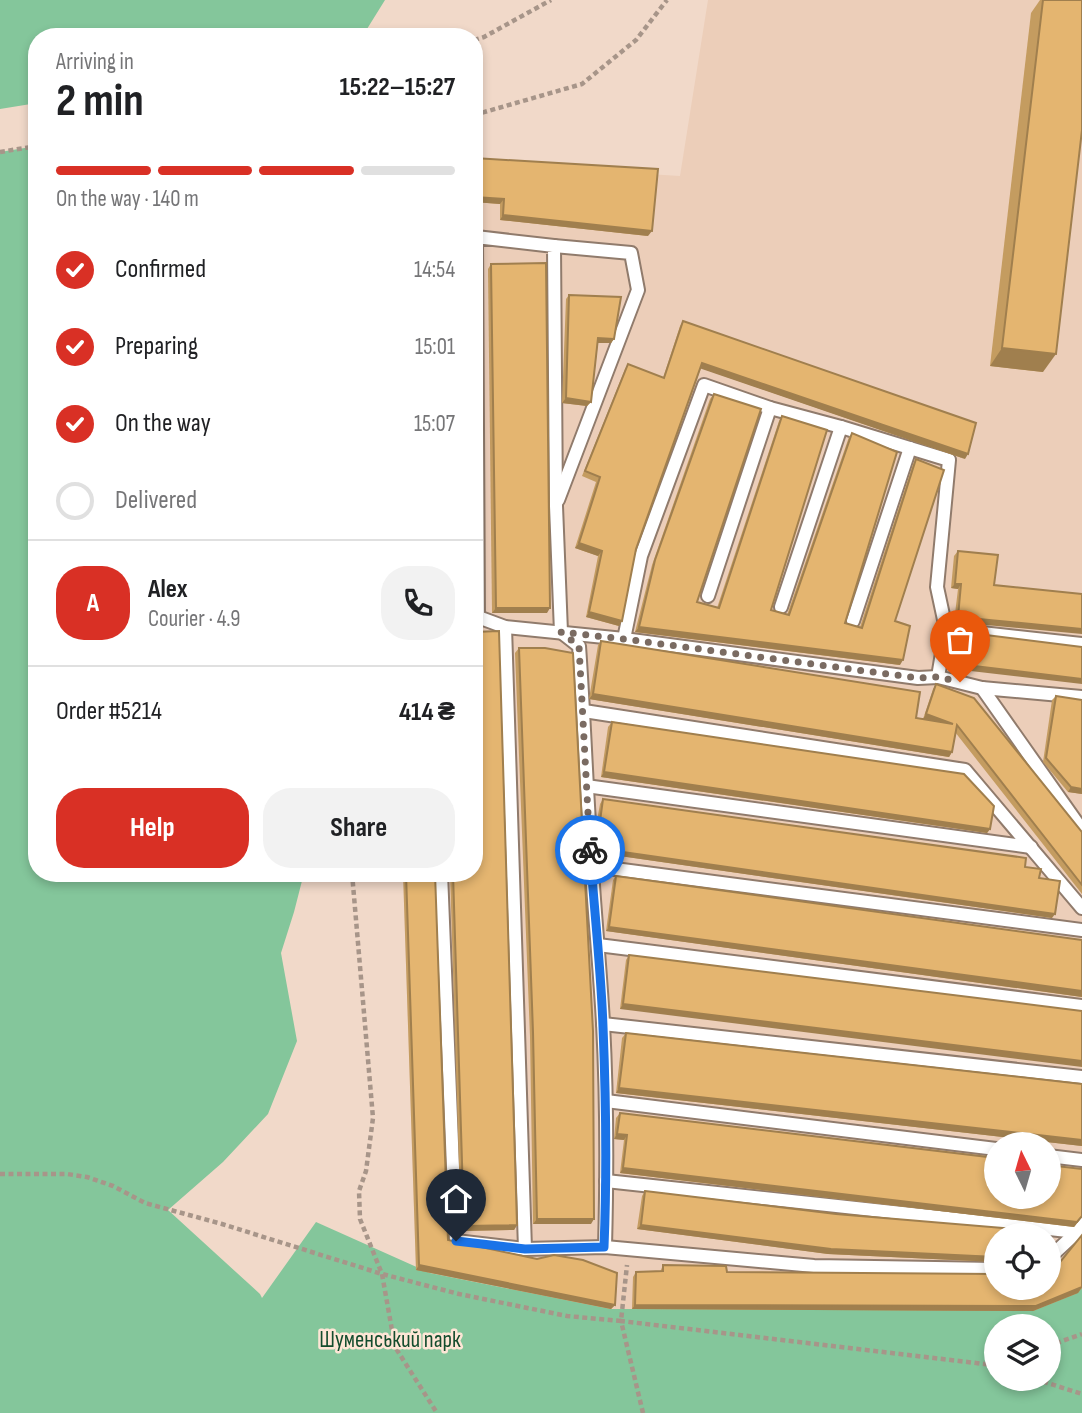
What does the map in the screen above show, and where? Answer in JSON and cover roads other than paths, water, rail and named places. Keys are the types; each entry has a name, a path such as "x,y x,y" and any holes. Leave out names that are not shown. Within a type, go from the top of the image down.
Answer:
{"lane":[{"path":"483,237 631,253 638,290 556,506"},
{"path":"554,246 556,506 561,632 579,646 603,1024 606,1101 604,1247"},
{"path":"624,639 641,556 704,385 770,408 949,460 937,587 946,629 938,677"},
{"path":"708,596 770,408"},
{"path":"781,607 841,427"},
{"path":"853,621 909,448"},
{"path":"483,619 505,627 624,639 918,678 938,677 982,688 1082,697"},
{"path":"505,627 525,1249"},
{"path":"946,629 1082,644"},
{"path":"982,688 1082,830"},
{"path":"583,711 965,771 1082,908"},
{"path":"586,786 1031,847"},
{"path":"592,866 1082,930"},
{"path":"441,882 456,1241 525,1249 604,1247 814,1266 984,1269"},
{"path":"598,945 1082,1006"},
{"path":"603,1024 1082,1077"},
{"path":"606,1101 984,1148"},
{"path":"1061,1158 1082,1160"},
{"path":"606,1181 1079,1228"},
{"path":"1061,1246 1079,1228"}],"park label":[{"name":"Шуменський парк","path":"390,1340"}]}
